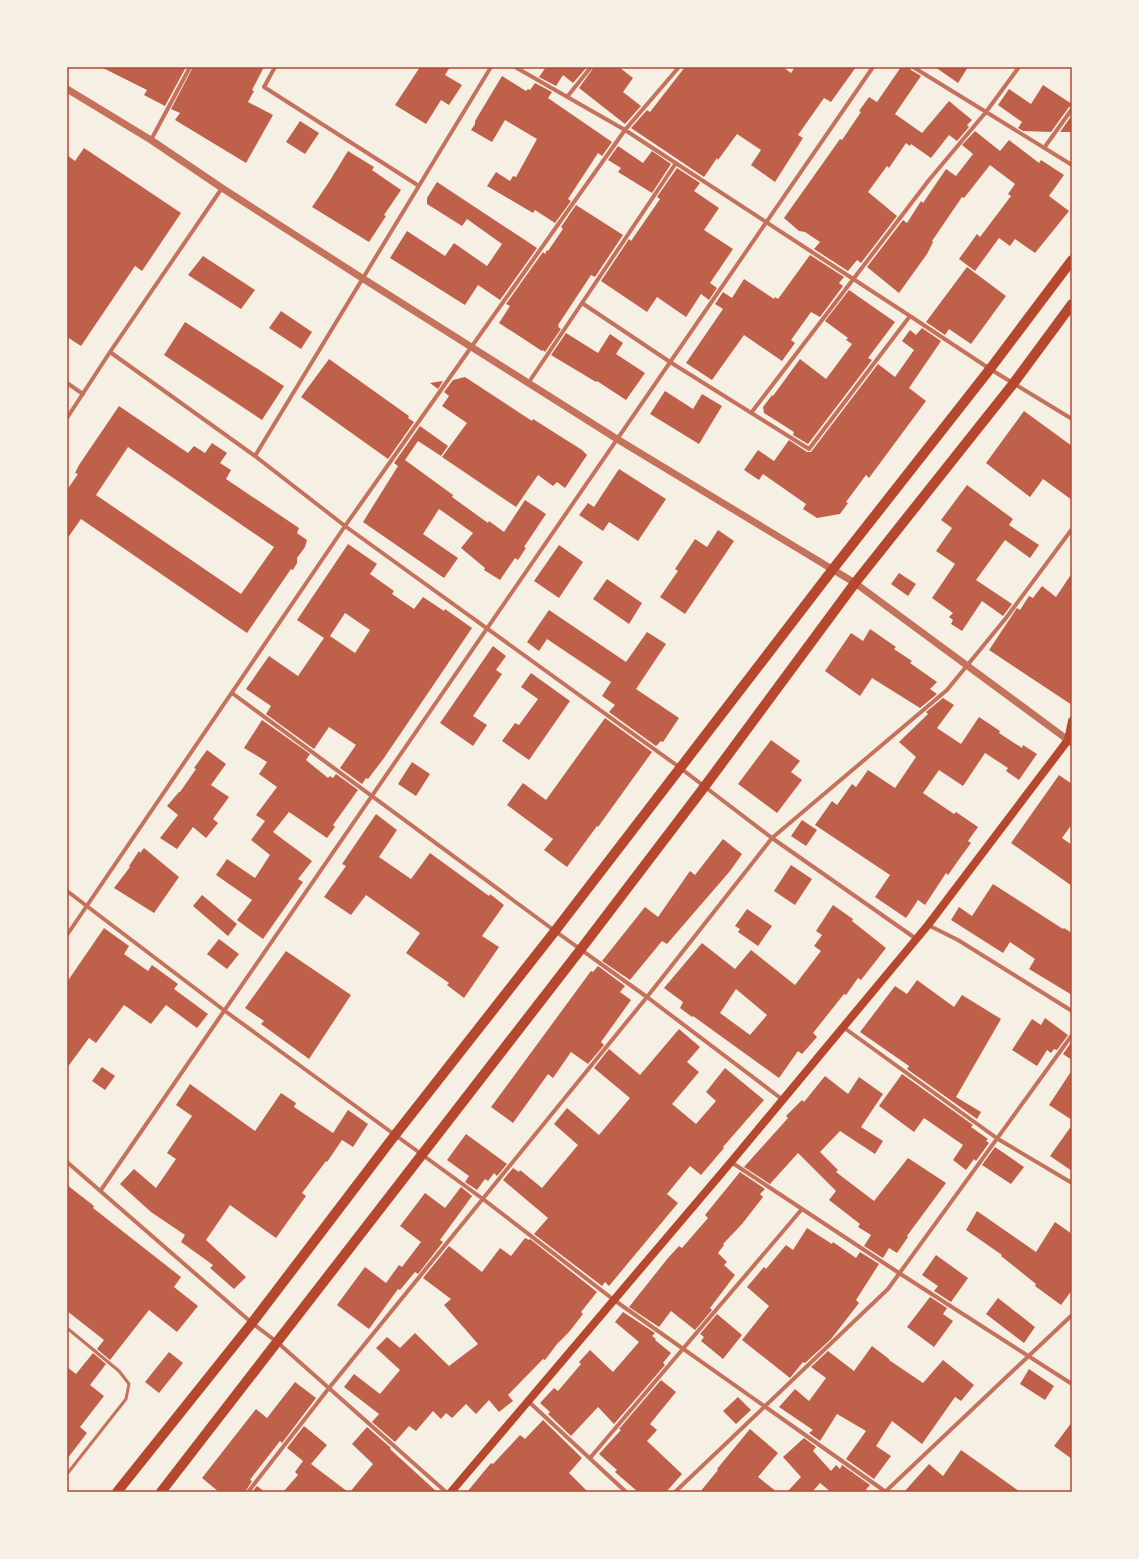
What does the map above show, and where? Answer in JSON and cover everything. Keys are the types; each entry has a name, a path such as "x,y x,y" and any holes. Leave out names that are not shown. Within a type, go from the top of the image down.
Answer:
{"main road":[{"path":"117,1492 252,1323 395,1135 555,931 679,767 990,369 1072,260"},
{"path":"161,1492 582,949 705,786 854,583 1013,384 1072,304"},
{"path":"451,1492 731,1162 915,938 928,925 1070,741 1072,721"}],"street":[{"path":"151,140 190,67"},
{"path":"275,67 264,87 419,186"},
{"path":"255,456 491,67"},
{"path":"515,67 625,130 1013,384 1072,420"},
{"path":"567,97 591,67"},
{"path":"67,935 345,526 625,130 679,67"},
{"path":"101,1190 873,67"},
{"path":"913,67 1072,166"},
{"path":"751,413 929,180 986,112 1019,67"},
{"path":"67,88 151,140 222,188 362,278 617,438 833,569 1070,741"},
{"path":"1044,148 1072,109"},
{"path":"529,382 676,163"},
{"path":"67,418 110,352 222,188"},
{"path":"582,303 670,362 809,449 910,316"},
{"path":"110,352 255,456 345,526 705,786 772,838 915,938"},
{"path":"67,383 83,394"},
{"path":"248,1492 329,1388 647,997 772,838 947,690 1006,618 1072,529"},
{"path":"232,693 647,997 783,1100"},
{"path":"67,890 225,1011 483,1199 614,1300 885,1492 1072,1315"},
{"path":"928,925 958,940 1072,1011"},
{"path":"843,1027 998,1139 1072,1183"},
{"path":"675,1492 888,1288 998,1139 1072,1035"},
{"path":"67,1162 252,1323 277,1342 446,1492"},
{"path":"731,1162 899,1273 1072,1384"},
{"path":"590,1458 802,1209"},
{"path":"528,1401 626,1492"}],"lane":[{"path":"67,1328 119,1371 129,1384 126,1399 67,1474"}],"building":[{"path":"101,67 186,67 165,106 144,95 147,90"},
{"path":"193,67 264,67 252,90 254,91 248,102 273,115 246,163 175,120 180,113 171,109"},
{"path":"420,67 450,67 445,75 462,85 449,105 441,100 426,124 395,105"},
{"path":"546,67 587,67 573,83 563,75 556,86 539,77"},
{"path":"594,67 619,67 633,78 623,92 641,106 625,124 579,88"},
{"path":"685,67 783,67 791,73 795,67 856,67 831,102 824,98 798,135 803,138 775,182 751,165 761,150 737,134 718,160 717,158 704,177 631,128 647,110 650,112"},
{"path":"901,67 910,67 911,70 921,76 895,114 922,133 949,101 972,120 967,125 969,127 957,141 949,135 931,158 911,144 910,146 906,143 889,168 887,166 868,192 897,216 861,263 857,260 848,271 814,249 820,242 805,232 799,231 784,218 840,139 842,140 861,112 859,111 869,97 877,102"},
{"path":"935,67 968,67 958,83"},
{"path":"502,76 526,91 528,89 530,90 535,83 552,92 548,98 612,142 602,156 598,153 568,199 571,201 555,223 535,210 533,213 487,186 496,172 510,181 513,176 516,177 537,139 505,120 492,142 471,130"},
{"path":"1043,85 1072,104 1072,106 1069,107 1051,132 1023,131 1018,128 1022,122 998,105 1009,89 1031,104"},
{"path":"1072,115 1072,132 1060,132"},
{"path":"300,121 319,133 305,154 286,142"},
{"path":"975,131 1000,151 1009,140 1039,163 1041,160 1064,175 1049,196 1069,211 1035,253 1015,239 1010,246 999,238 975,271 959,259 977,234 980,237 1011,196 1008,194 1015,184 990,165 964,198 962,197 932,241 933,242 927,254 899,293 867,267 903,220 907,223 921,201 923,203 946,169 956,176 973,154 962,145"},
{"path":"618,146 643,163 652,151 671,164 652,193 618,172 621,168 608,160"},
{"path":"84,148 181,213 142,271 135,266 81,346 67,337 67,155 75,161"},
{"path":"348,151 374,167 372,170 401,190 384,215 386,216 369,242 312,207"},
{"path":"677,168 700,183 694,191 719,208 704,230 733,249 710,283 717,288 709,300 701,294 686,317 657,297 647,312 601,281 629,239 631,241 660,199 657,197"},
{"path":"437,182 537,248 500,300 478,285 465,305 390,258 407,231 445,256 454,243 487,266 502,244 467,219 462,226 427,204 427,198"},
{"path":"576,205 623,235 595,277 591,275 558,325 561,329 545,352 499,323 510,306 506,304 543,252 545,254 547,250 548,251 563,229 561,227"},
{"path":"810,255 844,277 839,283 843,286 820,317 811,312 791,340 795,343 782,361 744,335 712,380 686,363 723,309 715,304 723,292 732,298 744,279 774,299 775,297 778,299"},
{"path":"203,256 255,290 241,309 188,275"},
{"path":"967,267 1006,296 971,344 949,329 945,335 926,322"},
{"path":"849,290 895,322 868,358 872,360 808,444 793,435 794,432 764,413 763,407 772,395 773,396 800,359 826,379 852,344 846,340 848,338 825,321"},
{"path":"281,311 312,332 301,349 269,328"},
{"path":"185,322 284,386 262,420 164,355"},
{"path":"922,328 941,341 909,388 926,401 869,478 866,475 846,502 848,503 840,514 817,518 803,509 806,504 763,474 759,480 744,470 758,450 774,461 789,440 807,452 811,452 878,364 895,377 914,350 902,341 910,330 916,335"},
{"path":"566,333 598,353 610,334 623,343 616,354 645,373 626,400 597,381 596,382 551,355"},
{"path":"329,359 409,416 408,418 414,422 388,459 301,397"},
{"path":"465,377 532,421 533,419 582,450 587,455 565,488 557,482 553,486 538,475 516,507 442,457 467,423 442,406 449,396 444,392 453,380"},
{"path":"443,381 438,389 430,383"},
{"path":"665,391 693,409 702,394 722,406 699,444 650,414"},
{"path":"119,406 188,453 194,446 205,453 212,443 227,453 220,463 231,470 226,479 299,528 297,533 307,540 305,547 297,558 297,563 293,570 291,569 247,633 81,519 67,539 67,490 78,474 75,473","holes":["128,447 274,547 241,594 96,495"]},
{"path":"1024,411 1072,446 1072,500 1043,479 1030,497 986,463"},
{"path":"420,426 448,446 441,456 418,441 405,460 488,523 489,521 504,532 525,500 546,514 524,547 526,548 518,560 515,558 500,580 484,570 485,568 461,548 473,533 439,509 423,534 458,558 444,578 363,522 398,466 394,463"},
{"path":"619,469 666,499 638,541 609,522 603,531 579,515 588,503 594,507"},
{"path":"967,485 1013,519 1009,525 1039,545 1030,558 1005,540 976,580 1012,604 1003,616 982,601 962,631 951,624 953,620 949,617 953,613 932,598 955,564 936,551 952,528 941,520"},
{"path":"718,530 734,541 685,614 660,597 678,571 675,569 695,539 707,547"},
{"path":"348,544 377,564 370,574 394,591 392,594 414,609 423,597 444,611 445,609 472,628 384,758 368,779 366,778 362,784 340,768 356,745 329,727 314,749 266,714 271,706 246,689 269,656 298,676 324,638 297,620","holes":["345,613 370,630 355,653 330,636"]},
{"path":"559,545 583,562 559,598 534,581"},
{"path":"899,573 916,584 908,596 891,584"},
{"path":"1072,573 1072,705 989,650 1017,608 1020,610 1029,596 1033,598 1042,586 1056,597"},
{"path":"607,579 642,603 629,624 593,599"},
{"path":"549,610 626,662 647,632 666,644 636,689 679,718 663,742 661,741 656,746 609,712 615,705 602,696 611,682 547,639 539,651 527,642"},
{"path":"870,629 896,647 894,649 912,661 910,663 937,682 930,689 937,694 920,708 872,678 860,696 825,671 851,633 863,641"},
{"path":"493,646 506,656 496,670 502,674 473,716 487,725 473,746 440,723"},
{"path":"531,673 570,701 529,760 502,741 515,723 519,725 538,699 521,687"},
{"path":"943,698 954,705 937,728 961,744 979,717 1000,731 999,733 1022,748 1023,745 1037,754 1019,780 1006,771 1008,768 985,753 963,786 939,770 923,793 954,814 956,812 978,827 968,841 971,843 948,875 946,873 925,905 918,900 906,918 875,897 890,875 815,825 832,801 837,805 852,784 856,787 868,770 895,788 916,757 899,742 928,714 926,712"},
{"path":"605,718 652,752 567,867 544,850 553,839 507,805 523,783 546,800"},
{"path":"262,720 310,754 306,760 328,778 330,776 333,778 336,774 358,790 333,825 335,827 327,838 289,812 273,832 312,861 298,879 303,882 263,939 237,920 252,900 216,875 227,859 255,878 270,855 251,840 265,821 256,815 277,787 259,774 267,762 244,748"},
{"path":"771,740 800,761 791,772 802,780 777,813 738,784"},
{"path":"207,750 226,764 211,785 229,797 213,819 218,823 206,838 193,827 177,849 160,838 178,815 167,806 180,792 196,769 194,768"},
{"path":"412,762 430,774 416,796 398,784"},
{"path":"1059,775 1072,784 1072,824 1062,838 1072,845 1072,886 1011,843"},
{"path":"376,814 397,830 379,857 411,879 430,853 489,896 490,894 504,905 482,936 499,947 464,998 447,985 449,983 406,953 420,933 366,895 351,915 324,897 346,866 342,864"},
{"path":"802,820 817,830 806,846 791,836"},
{"path":"723,839 742,854 730,871 667,944 662,941 630,980 602,961 645,907 658,917 690,871 695,875"},
{"path":"144,848 179,877 154,913 114,888 130,867 129,866 139,851 140,853"},
{"path":"791,865 812,879 795,905 774,891"},
{"path":"993,884 1063,929 1064,928 1072,933 1072,995 1029,969 1035,959 1010,942 1003,953 951,920 959,907 972,916"},
{"path":"202,895 237,924 228,936 193,906"},
{"path":"833,905 853,919 852,921 886,948 861,980 858,978 846,995 844,994 813,1033 817,1037 802,1054 798,1051 779,1078 680,1008 683,1002 664,988 702,943 735,969 751,950 795,985 821,951 814,946 822,935 816,931","holes":["736,989 767,1015 750,1035 720,1013"]},
{"path":"747,909 772,926 758,946 738,932 740,929 735,926"},
{"path":"104,928 129,946 124,954 148,971 152,965 178,984 174,989 208,1014 197,1028 166,1005 151,1024 124,1005 96,1043 89,1038 67,1068 67,982"},
{"path":"219,939 239,954 227,969 207,954"},
{"path":"286,951 351,995 309,1059 261,1024 264,1021 245,1008"},
{"path":"598,966 625,986 620,992 631,1000 601,1042 604,1045 588,1064 571,1052 553,1078 548,1074 513,1123 491,1107 591,971 593,972"},
{"path":"917,980 954,1007 962,995 1001,1019 956,1097 981,1112 977,1119 907,1069 909,1066 860,1032 895,986 907,994"},
{"path":"1045,1018 1068,1035 1057,1050 1054,1049 1051,1053 1047,1050 1037,1066 1012,1050 1032,1019 1041,1025"},
{"path":"679,1029 700,1047 687,1062 699,1072 672,1104 696,1124 716,1101 706,1092 725,1068 764,1100 701,1175 690,1166 667,1194 678,1203 609,1286 605,1282 602,1286 534,1234 548,1218 503,1180 513,1168 519,1172 520,1170 542,1188 578,1145 554,1124 567,1108 599,1135 630,1098 594,1068 609,1049 640,1075"},
{"path":"1072,1041 1072,1060 1063,1054"},
{"path":"102,1067 115,1076 105,1090 92,1081"},
{"path":"1072,1070 1072,1120 1049,1105"},
{"path":"902,1074 973,1125 971,1127 988,1139 986,1141 989,1143 976,1161 974,1159 966,1170 953,1160 963,1145 924,1118 914,1132 879,1106"},
{"path":"825,1076 848,1094 859,1077 883,1094 861,1127 883,1141 875,1154 840,1131 820,1152 838,1170 836,1172 874,1201 908,1158 946,1183 907,1236 908,1237 897,1253 889,1248 883,1258 864,1246 871,1235 858,1227 860,1224 829,1200 836,1191 798,1153 770,1184 744,1167 788,1118 786,1116 802,1100 804,1102"},
{"path":"190,1084 255,1131 281,1093 296,1103 294,1107 333,1133 348,1110 368,1124 353,1147 342,1140 327,1162 326,1161 302,1193 306,1196 276,1238 230,1205 206,1240 246,1277 234,1289 210,1268 213,1265 181,1242 185,1235 151,1212 120,1184 134,1169 156,1188 176,1159 167,1153 192,1116 176,1105"},
{"path":"1072,1125 1072,1171 1050,1156"},
{"path":"466,1134 507,1164 497,1176 494,1173 488,1181 485,1179 477,1190 465,1182 469,1176 447,1160"},
{"path":"995,1147 1024,1167 1011,1184 982,1165"},
{"path":"740,1172 765,1189 760,1194 763,1197 742,1224 723,1244 724,1245 718,1253 727,1262 724,1265 735,1275 710,1308 712,1310 695,1330 671,1311 659,1327 629,1307 668,1258 679,1246 682,1248 708,1218 705,1215"},
{"path":"67,1185 94,1206 93,1208 181,1277 174,1287 198,1306 177,1332 149,1310 110,1360 97,1349 104,1340 67,1311"},
{"path":"461,1187 472,1196 440,1240 443,1242 418,1274 415,1272 400,1290 398,1289 369,1329 337,1305 365,1267 386,1283 399,1265 402,1267 421,1242 400,1226 425,1193 445,1208"},
{"path":"977,1211 1036,1252 1055,1222 1072,1234 1072,1290 1061,1305 1035,1286 1036,1284 1001,1256 1002,1255 966,1230"},
{"path":"807,1228 832,1244 833,1242 856,1258 860,1252 879,1264 856,1300 859,1303 831,1339 805,1363 803,1362 790,1378 742,1340 769,1306 747,1287 764,1267 766,1269 786,1245 793,1250"},
{"path":"525,1238 530,1239 597,1292 581,1312 583,1314 545,1360 543,1359 508,1395 513,1401 499,1412 489,1400 476,1414 466,1404 452,1418 446,1413 441,1419 433,1411 416,1431 409,1426 395,1442 372,1422 379,1414 344,1387 354,1374 380,1394 400,1370 376,1348 387,1337 400,1348 415,1333 449,1366 478,1344 444,1305 451,1299 423,1278 449,1246 482,1272 500,1248 511,1256"},
{"path":"936,1255 968,1278 951,1302 934,1291 938,1286 922,1275"},
{"path":"930,1297 947,1308 943,1314 953,1321 934,1347 907,1327"},
{"path":"998,1298 1035,1327 1024,1343 986,1314"},
{"path":"623,1312 655,1333 652,1336 656,1339 655,1340 671,1353 663,1363 665,1365 614,1424 598,1407 571,1436 548,1414 550,1412 540,1403 554,1388 558,1391 581,1364 579,1362 590,1350 613,1372 639,1342 615,1322"},
{"path":"717,1314 742,1335 723,1359 701,1341 704,1337 700,1334"},
{"path":"872,1346 889,1360 923,1383 943,1360 974,1385 961,1401 955,1397 922,1444 892,1421 876,1446 891,1456 874,1479 846,1459 866,1431 837,1414 820,1441 809,1433 813,1430 779,1407 795,1389 809,1401 826,1378 811,1367 828,1351 854,1371"},
{"path":"169,1352 183,1363 159,1393 145,1382"},
{"path":"93,1353 106,1364 90,1385 104,1396 80,1427 87,1433 67,1459 67,1367 76,1374"},
{"path":"1029,1369 1054,1386 1045,1400 1020,1384"},
{"path":"661,1380 676,1392 650,1424 657,1430 647,1441 682,1474 666,1492 638,1492 615,1472 617,1470 599,1454 621,1430 619,1429"},
{"path":"295,1382 316,1398 282,1443 280,1441 252,1477 250,1480 252,1481 245,1492 219,1492 202,1478 256,1409 267,1418"},
{"path":"738,1397 751,1410 736,1424 723,1411"},
{"path":"543,1420 582,1458 569,1473 588,1492 467,1492 491,1463 493,1464 520,1435 525,1439"},
{"path":"1072,1422 1072,1459 1054,1446"},
{"path":"304,1426 327,1445 311,1464 348,1492 283,1492 298,1475 295,1472 303,1461 287,1448"},
{"path":"367,1427 437,1492 350,1492 373,1464 352,1444"},
{"path":"750,1429 778,1453 758,1477 777,1492 700,1492 718,1470 717,1469"},
{"path":"804,1438 816,1447 813,1451 831,1471 836,1465 840,1469 842,1465 870,1485 864,1492 831,1492 820,1483 812,1492 787,1492 801,1477 783,1457"},
{"path":"961,1450 1020,1492 904,1492 929,1464 943,1476"},
{"path":"257,1486 265,1492 252,1492"}]}
